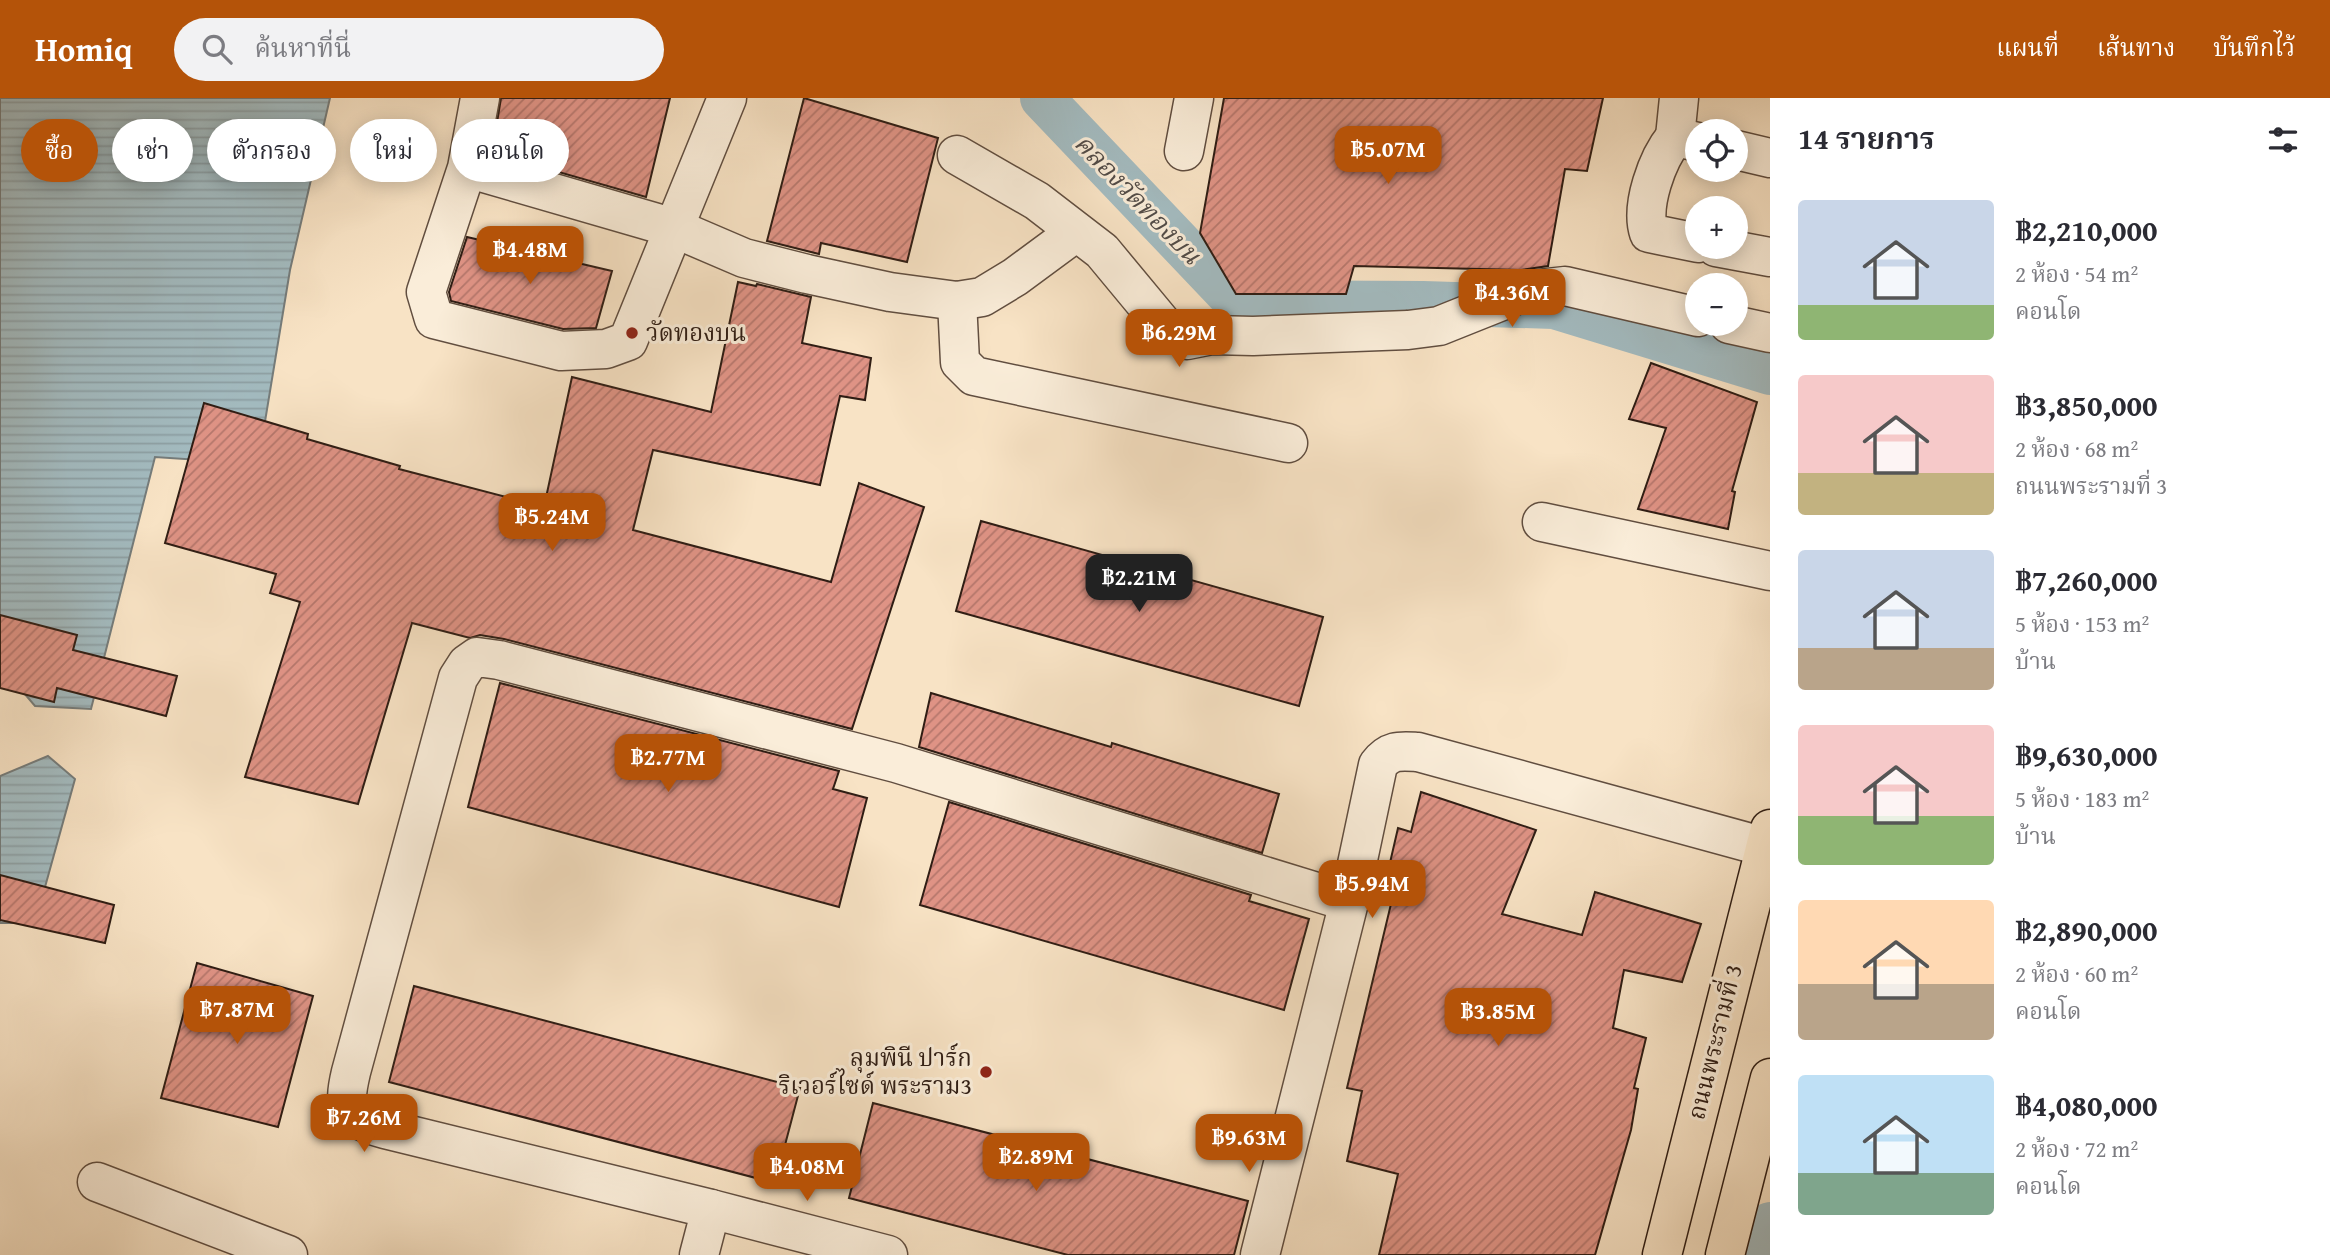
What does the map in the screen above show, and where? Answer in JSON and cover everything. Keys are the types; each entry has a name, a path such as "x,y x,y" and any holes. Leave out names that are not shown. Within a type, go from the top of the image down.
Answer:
{"main road":[{"name":"ถนนพระรามที่ 3","path":"1665,1239 1768,838"},
{"path":"1725,1255 1770,1078"},
{"path":"1665,1239 1689,1255"}],"street":[{"path":"476,119 480,98"},
{"path":"462,182 426,292 434,319 561,351 606,349 628,341 727,98"},
{"path":"1184,151 1194,98"},
{"path":"1679,98 1685,133"},
{"path":"1685,140 1662,153 1644,219 1649,233 1685,240"},
{"path":"1748,153 1770,158"},
{"path":"957,155 1037,201 1102,251 1165,327 1187,341 1212,335 1408,330 1439,326 1529,290 1565,286 1685,314"},
{"path":"515,182 674,229 744,258 890,292 957,301 982,297 1015,277 1076,232"},
{"path":"1748,253 1770,257"},
{"path":"957,301 960,362 974,376 1288,443"},
{"path":"1748,328 1770,333"},
{"path":"1542,522 1770,571"},
{"path":"888,1255 704,1235 365,1124 348,1110 346,1101 351,1072 458,678 467,664 477,657 512,663 896,763 1349,902"},
{"path":"1260,1255 1349,902 1378,765 1385,755 1397,751 1419,752 1768,838"},
{"path":"97,1182 288,1255"}],"water":[{"path":"0,98 330,98 325,119 207,119 207,182 310,182 290,270 258,464 155,457 91,709 35,706 0,665"},
{"path":"48,756 75,779 35,923 0,923 0,776"}],"building":[{"path":"501,98 670,98 646,197 569,175 569,119 498,119"},
{"path":"804,98 938,138 907,262 821,243 819,254 767,241"},
{"path":"1224,98 1603,98 1587,171 1565,169 1548,266 1521,270 1354,266 1346,294 1236,294 1200,233"},
{"path":"467,237 612,271 596,328 563,329 451,301 449,292"},
{"path":"738,282 811,297 802,343 871,358 865,400 840,396 820,485 653,450 633,530 831,582 859,483 924,507 852,729 504,639 480,635 470,638 412,623 358,804 245,777 300,602 270,593 276,574 165,543 204,403 308,434 307,439 400,466 399,469 544,507 572,377 711,412"},
{"path":"1651,363 1757,402 1732,491 1735,492 1728,529 1638,509 1666,428 1629,419"},
{"path":"981,521 1323,617 1299,706 956,611"},
{"path":"0,615 77,635 73,650 177,676 166,716 57,688 54,702 0,688"},
{"path":"500,683 839,771 833,789 867,798 839,907 468,807"},
{"path":"931,693 1111,747 1112,743 1279,794 1262,853 919,747"},
{"path":"1421,792 1536,830 1502,914 1582,935 1595,892 1701,924 1682,982 1624,970 1613,1028 1646,1038 1634,1088 1638,1089 1631,1130 1595,1255 1379,1255 1398,1174 1347,1161 1362,1091 1347,1088 1396,883 1386,880 1398,828 1411,832"},
{"path":"949,802 1251,895 1249,901 1309,919 1284,1010 920,905"},
{"path":"0,875 114,905 105,943 0,920"},
{"path":"197,963 313,996 278,1127 161,1098"},
{"path":"414,986 800,1088 775,1183 389,1082"},
{"path":"873,1103 1248,1201 1234,1255 1068,1255 849,1198"}],"waterway":[{"name":"คลองวัดทองบน","path":"1042,98 1236,302 1554,307 1770,373"},
{"path":"1762,1253 1770,1224"}],"place":[{"name":"วัดทองบน","path":"632,333"},
{"name":"ลุมพินี ปาร์ก ริเวอร์ไซด์ พระราม3","path":"986,1072"}]}
